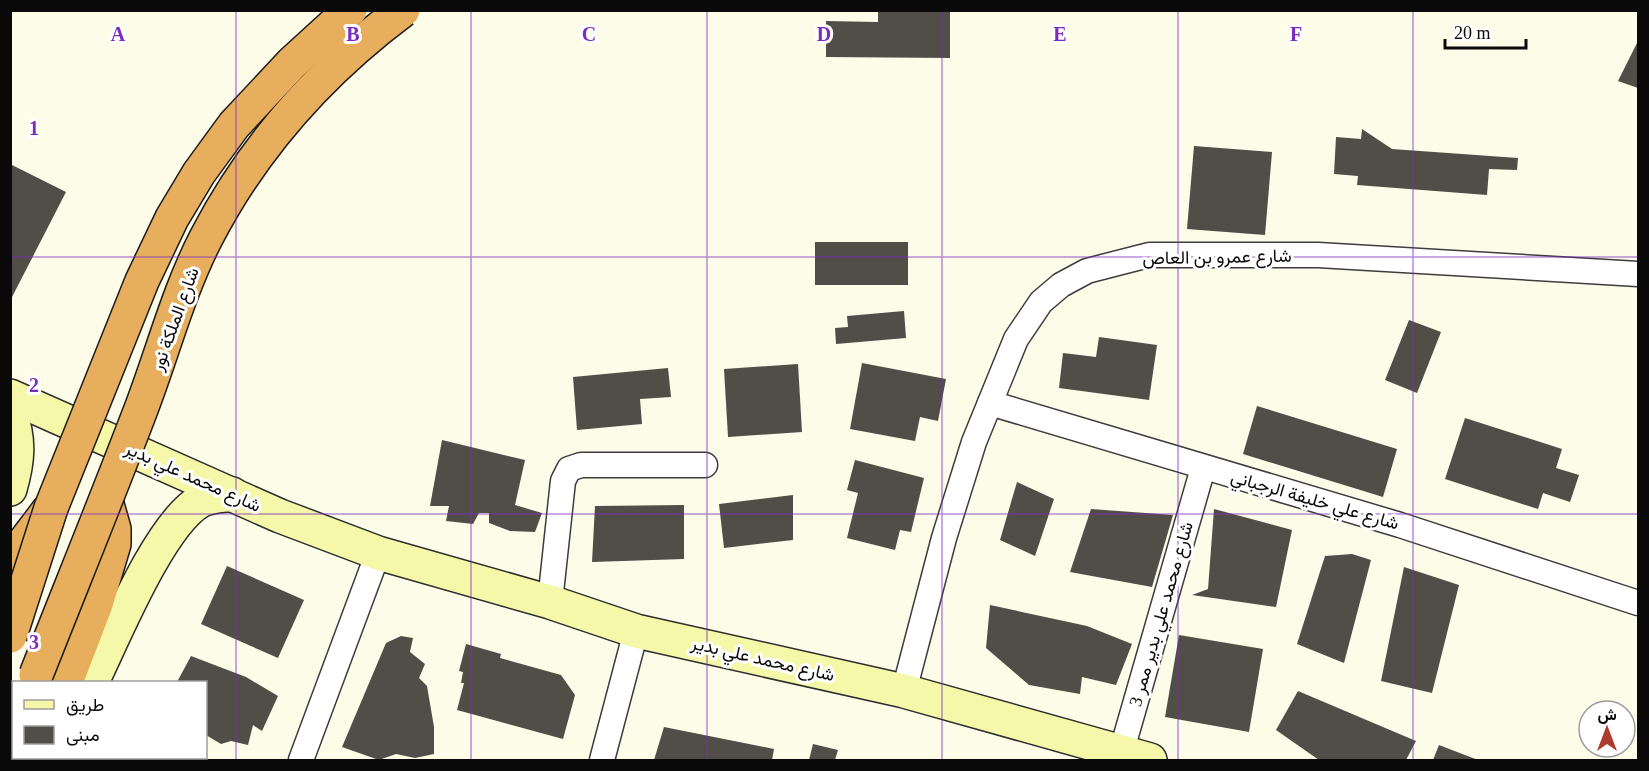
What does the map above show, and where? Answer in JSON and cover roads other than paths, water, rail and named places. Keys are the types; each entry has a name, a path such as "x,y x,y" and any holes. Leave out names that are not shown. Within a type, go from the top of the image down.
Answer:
{"highway":[{"path":"10,636 51,508 142,281 172,218 199,173 234,126 266,89 350,10"},
{"name":"شارع الملكة نور","path":"45,680 106,501 205,240 241,178 280,123 310,90 361,41 403,10"},
{"path":"10,568 26,540 51,508"}],"street":[{"name":"شارع عمرو بن العاص","path":"904,691 959,486 990,403 1016,339 1041,302 1061,285 1087,271 1118,261 1149,255 1318,255 1638,274"},
{"name":"شارع محمد علي بدير","path":"10,396 232,494 378,553 550,602 636,631 904,691 1130,758"},
{"name":"شارع علي خليفة الرجباني","path":"990,403 1400,525 1638,603"},
{"path":"10,412 18,434 17,464 10,489"},
{"path":"550,602 563,481 569,469 581,465 705,465"},
{"name":"شارع محمد علي بدير ممر 3","path":"1130,758 1203,468"},
{"path":"93,681 164,539 184,513 202,500 232,494"},
{"path":"301,760 378,553"},
{"path":"602,760 636,631"}]}
